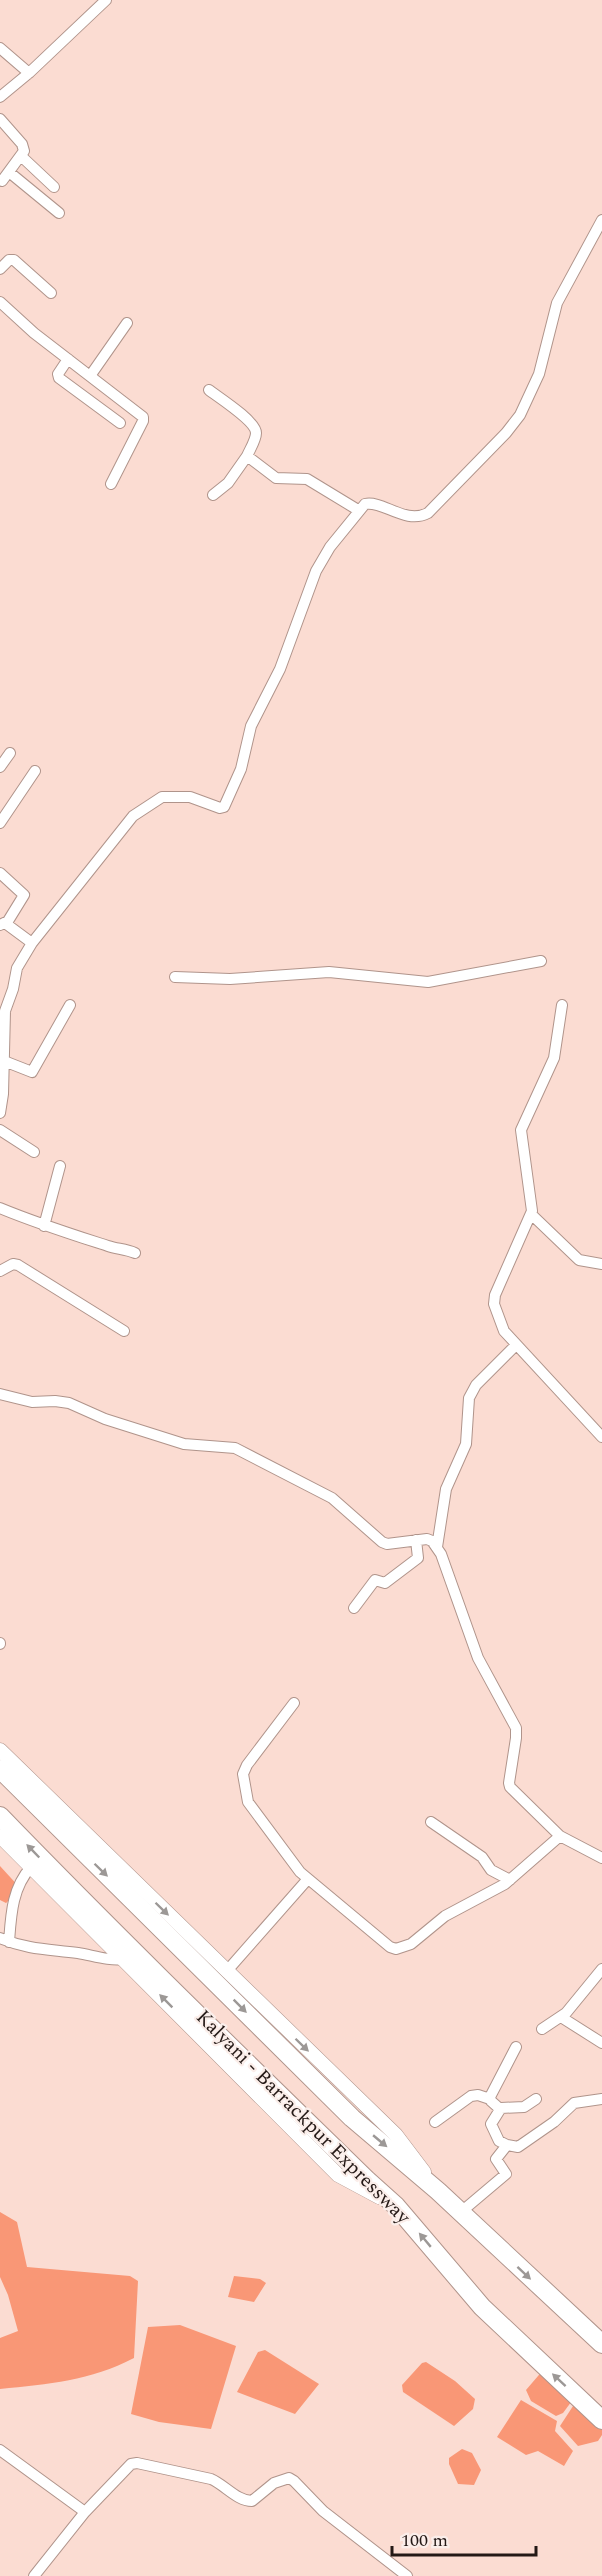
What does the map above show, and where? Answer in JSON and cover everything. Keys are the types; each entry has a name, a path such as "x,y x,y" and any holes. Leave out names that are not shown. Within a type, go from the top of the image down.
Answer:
{"highway":[{"name":"Kalyani - Barrackpur Expressway","path":"0,1769 352,2118 438,2191 602,2344"},
{"name":"Kalyani - Barrackpur Expressway","path":"0,1816 137,1957 177,1993 367,2181 396,2206 482,2307 602,2420"}],"street":[{"path":"0,97 29,73 106,0"},
{"path":"0,48 29,73"},
{"path":"0,119 22,144 24,151 5,177 59,213"},
{"path":"21,156 54,187"},
{"path":"0,1113 4,1061 2,1016 20,962 32,943 133,816 162,797 190,797 220,808 224,807 241,769 251,726 280,669 316,571 330,547 364,504 374,503 393,512 419,517 428,513 513,424 539,374 560,295 602,220"},
{"path":"0,269 9,260 14,260 51,293"},
{"path":"0,302 140,415 143,421 111,484"},
{"path":"90,376 127,323"},
{"path":"68,359 58,374 59,378 120,423"},
{"path":"209,390 239,412 256,433 247,456 228,483 213,495"},
{"path":"247,456 276,478 307,479 358,510"},
{"path":"0,767 10,753"},
{"path":"0,823 35,771"},
{"path":"0,873 24,895 2,924 32,943"},
{"path":"175,977 230,979 329,972 428,982 541,961"},
{"path":"4,1061 32,1072 70,1005"},
{"path":"562,1005 554,1058 521,1130 531,1195 531,1214 494,1300 500,1324 516,1345 602,1437"},
{"path":"0,1130 34,1152"},
{"path":"44,1226 60,1166"},
{"path":"0,1208 44,1226 135,1253"},
{"path":"531,1214 579,1260 602,1264"},
{"path":"0,1271 13,1264 18,1265 124,1331"},
{"path":"516,1345 476,1385 469,1398 466,1444 446,1489 437,1546 478,1658 516,1728 510,1787 560,1836 602,1858"},
{"path":"0,1394 32,1402 69,1403 115,1422 184,1444 235,1448 332,1498 382,1542 387,1544 427,1539 437,1546"},
{"path":"354,1608 375,1580 385,1583 418,1558 416,1540"},
{"path":"294,1703 251,1757 243,1774 245,1792 251,1809 307,1880 385,1944 396,1948 411,1944 446,1916 510,1880 560,1836"},
{"path":"0,1750 396,2135 438,2191"},
{"path":"431,1822 480,1856 491,1870 510,1880"},
{"path":"0,1836 338,2175 396,2206"},
{"path":"31,1867 21,1881 13,1900 5,1940 23,1947 79,1953 113,1961 125,1959"},
{"path":"226,1972 307,1880"},
{"path":"542,2029 561,2017 602,1969"},
{"path":"561,2017 602,2043"},
{"path":"490,2099 516,2047"},
{"path":"435,2122 471,2096 478,2095 490,2099 500,2109"},
{"path":"536,2099 524,2107 506,2106 500,2109 492,2120 491,2128 499,2140 507,2145 521,2145 554,2122 574,2103 602,2099"},
{"path":"461,2212 506,2174 496,2160 507,2145"},
{"path":"0,2450 85,2512"},
{"path":"34,2576 85,2512 131,2464 137,2463 211,2479 246,2501 252,2501 274,2483 289,2478 337,2523 407,2576"}],"shaded area":[{"path":"0,1866 21,1889 6,1903 0,1900"},
{"path":"0,2212 17,2222 27,2267 130,2276 138,2281 134,2358 85,2377 0,2389 0,2338 18,2331 8,2295 0,2277"},
{"path":"234,2276 260,2279 266,2283 254,2302 228,2297"},
{"path":"180,2325 236,2346 211,2429 159,2422 131,2414 148,2327"},
{"path":"265,2350 319,2384 295,2414 237,2392 258,2352"},
{"path":"426,2362 455,2381 475,2399 473,2409 454,2426 403,2392 402,2385 422,2363"},
{"path":"544,2369 580,2390 563,2413 556,2416 531,2401 526,2390"},
{"path":"521,2400 557,2421 555,2431 573,2451 564,2466 538,2451 526,2455 497,2437"},
{"path":"575,2403 602,2415 602,2435 598,2441 578,2446 560,2426"},
{"path":"462,2449 472,2453 481,2470 474,2485 458,2484 449,2464 449,2458"}]}
